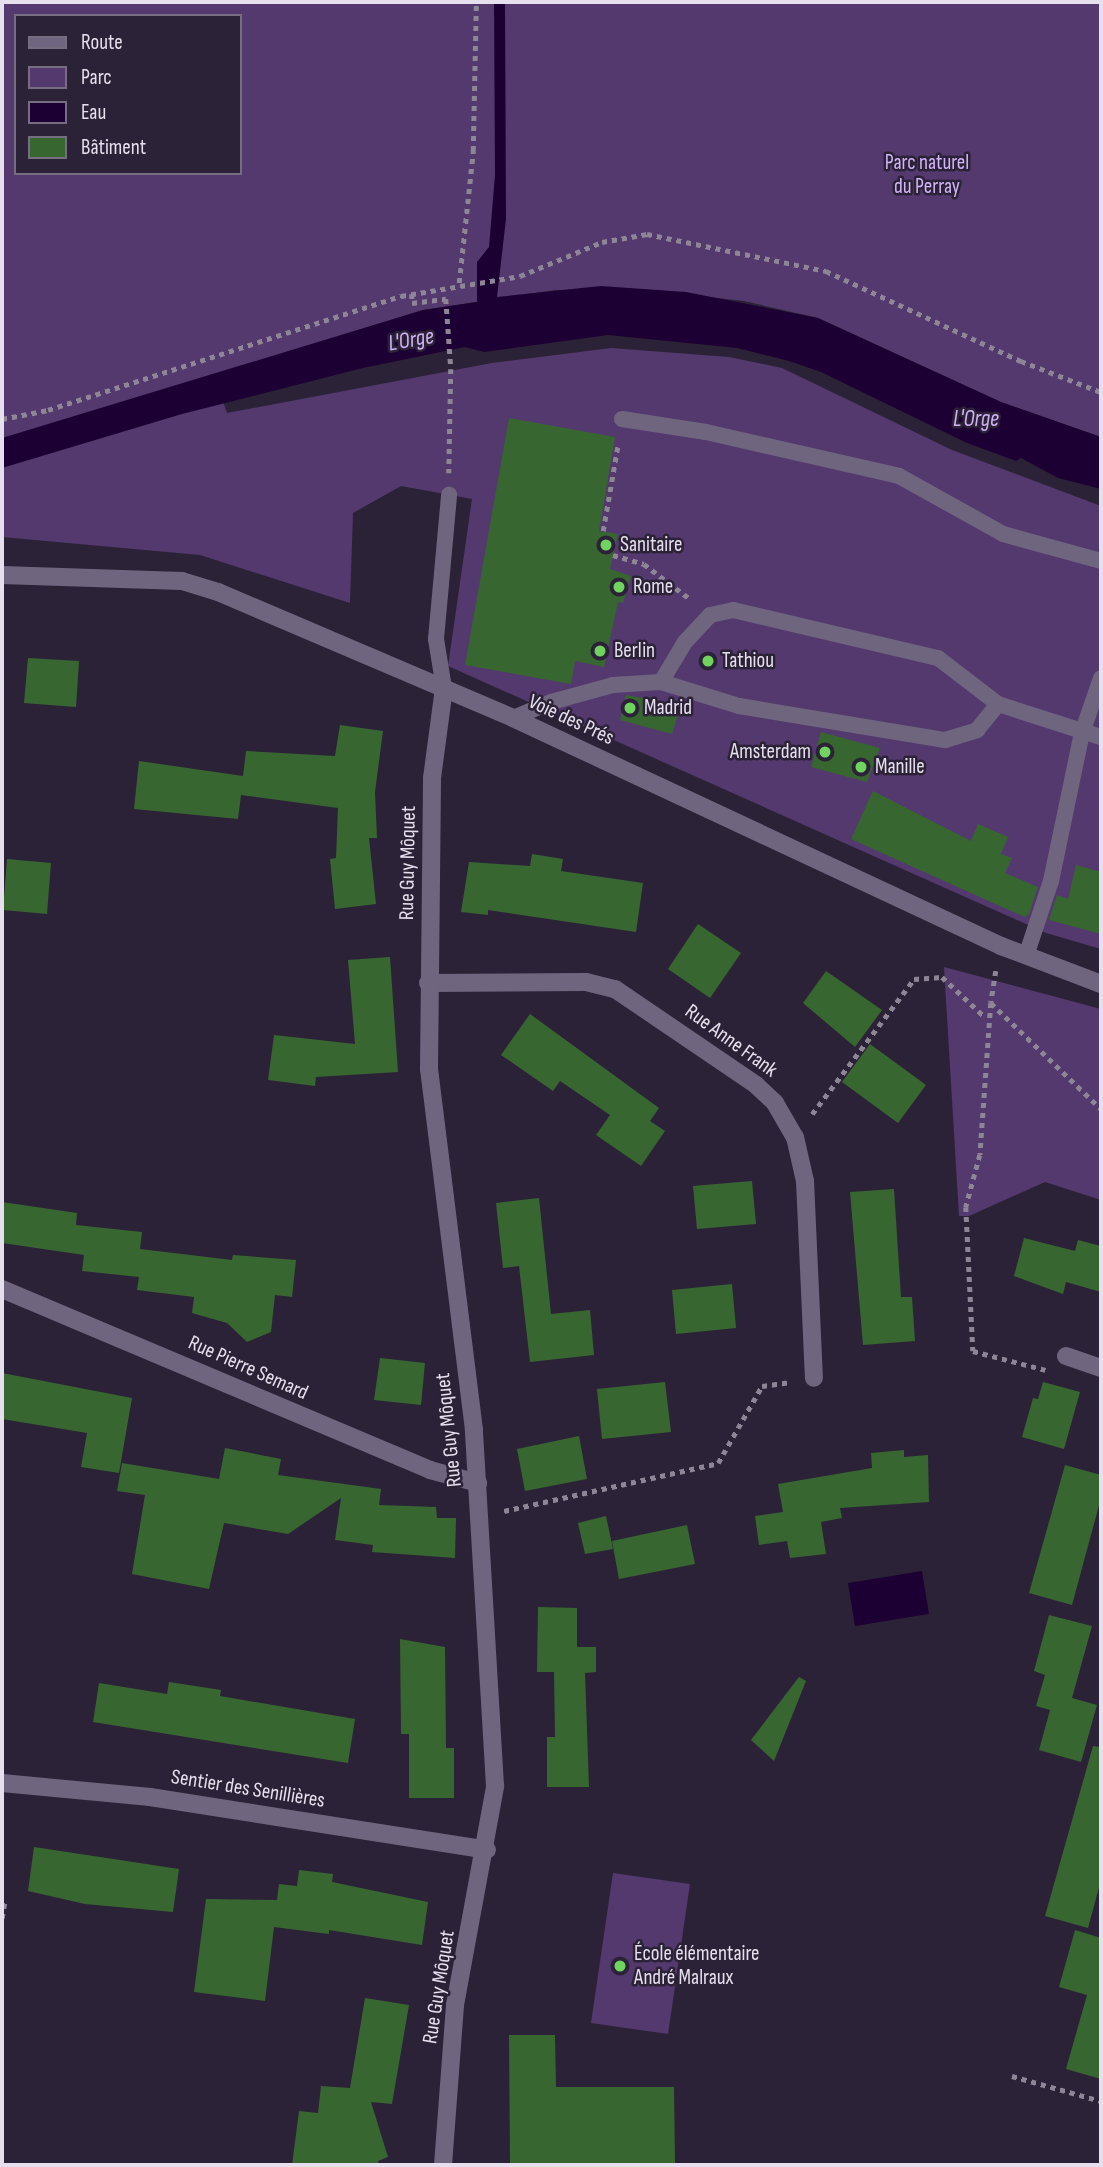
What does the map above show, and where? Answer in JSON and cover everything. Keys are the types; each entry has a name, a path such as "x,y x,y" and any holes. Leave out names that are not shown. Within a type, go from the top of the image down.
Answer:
{"street":[{"name":"Voie des Prés","path":"2,575 182,581 302,625 513,718 1026,956 1101,984"},
{"name":"Rue Guy Môquet","path":"443,2165 455,2005 487,1850 495,1786 478,1483 429,1069 432,778 444,688"},
{"name":"Rue Anne Frank","path":"428,983 586,982 615,989 756,1085 775,1103 795,1137 805,1181 814,1378"},
{"name":"Rue Pierre Semard","path":"2,1289 430,1471 478,1483"},
{"path":"1066,1356 1101,1368"},
{"name":"Sentier des Senillières","path":"2,1783 150,1797 487,1850"}],"lane":[{"path":"622,419 706,432 899,476 1003,534 1101,561"},
{"path":"444,688 436,639 449,495"},
{"path":"661,682 685,642 710,615 733,610 938,658 998,705 1101,737"},
{"path":"1026,956 1051,881 1082,733 1101,678"},
{"path":"513,718 551,702 613,685 661,682 739,706 945,740 977,730 998,705"}],"path":[{"path":"459,283 473,151 476,2"},
{"path":"2,419 48,410 412,294 459,283 520,275 621,236 647,234 724,247 826,271 1020,361 1101,392"},
{"path":"412,294 412,303 446,299 451,369 449,495"},
{"path":"603,531 622,419"},
{"path":"613,555 645,564 710,615"},
{"path":"996,969 987,1018 980,1155 966,1207 973,1351 1049,1371 1066,1356"},
{"path":"795,1137 914,979 942,977 987,1018"},
{"path":"991,1003 1101,1109"},
{"path":"480,1512 512,1510 718,1463 762,1386 814,1378"},
{"path":"2,1918 5,1899"},
{"path":"1012,2076 1101,2101"}],"green space":[{"name":"Parc naturel du Perray","path":"2,2 1101,2 1101,437 1001,402 818,318 744,301 639,289 555,290 423,310 214,375 227,413 492,363 611,348 729,357 782,368 952,450 1101,506 1101,949 1046,933 448,666 472,499 401,486 353,513 350,603 200,555 2,537"},
{"path":"944,967 1101,1009 1101,1200 1045,1182 969,1216 959,1216"},
{"path":"613,1873 690,1884 668,2034 591,2023"}],"water":[{"name":"L'Orge","path":"494,2 505,2 506,219 497,297 601,286 686,292 818,318 1001,402 1101,437 1101,489 1058,478 1021,458 1016,461 967,443 821,372 789,361 737,348 608,335 484,352 465,347 363,368 182,414 2,468 2,438 423,310 477,302 477,262 489,247 495,175"},
{"path":"922,1571 929,1614 855,1626 848,1583"}],"building":[{"path":"509,418 615,437 599,531 618,534 610,569 631,576 623,603 618,602 604,667 575,661 571,684 465,665"},
{"path":"28,658 79,661 76,707 24,703"},
{"path":"626,695 681,705 672,734 620,720"},
{"path":"340,725 383,731 375,792 377,838 369,838 376,904 335,909 330,859 336,858 338,808 241,795 238,819 134,809 139,761 243,776 246,751 335,756"},
{"path":"821,732 880,748 867,782 811,767"},
{"path":"873,791 971,841 978,824 1008,837 1001,854 1012,858 1005,873 1038,887 1029,914 1025,917 851,839"},
{"path":"532,854 563,859 561,871 643,883 636,932 488,910 488,915 461,912 469,862 530,866"},
{"path":"7,859 51,863 47,914 3,910"},
{"path":"1076,865 1101,872 1101,934 1049,920 1057,895 1068,899"},
{"path":"698,924 741,953 710,998 668,969"},
{"path":"390,957 398,1072 316,1077 315,1086 268,1080 274,1035 355,1044 348,960"},
{"path":"826,971 882,1010 855,1047 803,1003"},
{"path":"530,1014 659,1108 650,1121 665,1131 641,1166 596,1135 610,1115 560,1081 553,1091 501,1055"},
{"path":"870,1044 926,1085 898,1123 842,1082"},
{"path":"752,1181 756,1224 697,1229 693,1186"},
{"path":"894,1189 901,1297 912,1297 915,1341 863,1345 850,1192"},
{"path":"539,1198 551,1314 590,1310 594,1355 530,1362 519,1266 503,1268 496,1203"},
{"path":"2,1202 77,1213 76,1225 142,1232 140,1249 232,1260 233,1255 296,1260 292,1297 275,1295 271,1332 247,1342 227,1323 192,1313 194,1297 137,1290 139,1277 82,1271 84,1255 2,1243"},
{"path":"1024,1238 1075,1251 1078,1240 1101,1246 1101,1292 1066,1282 1063,1294 1014,1276"},
{"path":"732,1284 736,1328 676,1334 672,1290"},
{"path":"380,1358 425,1363 421,1405 374,1400"},
{"path":"2,1373 132,1398 119,1473 81,1467 87,1433 2,1419"},
{"path":"665,1382 671,1432 602,1439 597,1389"},
{"path":"1043,1382 1080,1392 1064,1449 1022,1437 1033,1398 1038,1399"},
{"path":"579,1436 587,1479 525,1491 517,1449"},
{"path":"225,1448 281,1459 278,1475 381,1489 379,1505 436,1507 437,1518 456,1518 455,1558 372,1552 373,1545 335,1540 341,1498 288,1534 224,1523 209,1589 132,1574 145,1495 117,1491 122,1463 219,1479"},
{"path":"904,1450 904,1457 928,1455 929,1502 840,1508 842,1518 821,1522 826,1554 790,1558 787,1541 759,1545 755,1516 783,1512 778,1484 872,1468 871,1453"},
{"path":"1065,1465 1101,1475 1101,1498 1072,1605 1029,1593"},
{"path":"606,1516 613,1549 585,1554 578,1523"},
{"path":"687,1525 695,1564 619,1579 612,1541"},
{"path":"538,1607 577,1608 577,1647 596,1647 596,1672 585,1673 589,1787 547,1787 547,1737 555,1737 554,1672 537,1672"},
{"path":"1049,1615 1092,1626 1072,1698 1097,1705 1081,1762 1039,1750 1050,1710 1036,1706 1045,1675 1034,1671"},
{"path":"400,1639 445,1647 446,1748 454,1748 454,1798 409,1798 409,1734 401,1734"},
{"path":"799,1677 806,1681 774,1761 751,1740"},
{"path":"169,1682 221,1690 220,1696 355,1719 348,1763 93,1722 99,1683 167,1694"},
{"path":"1093,1746 1101,1747 1101,1880 1088,1928 1045,1916"},
{"path":"34,1847 179,1869 173,1912 85,1904 28,1891"},
{"path":"299,1870 333,1874 332,1882 428,1902 422,1945 329,1930 329,1934 274,1927 265,2001 194,1992 206,1899 277,1900 279,1884 297,1886"},
{"path":"1075,1930 1101,1938 1101,2079 1066,2069 1087,1995 1059,1987"},
{"path":"365,1998 409,2005 392,2104 371,2102 388,2157 378,2161 379,2165 292,2165 299,2111 318,2113 321,2086 350,2088"},
{"path":"509,2035 555,2035 556,2087 674,2087 675,2163 510,2165"}],"place":[{"name":"Sanitaire","path":"606,545"},
{"name":"Rome","path":"619,587"},
{"name":"Berlin","path":"600,651"},
{"name":"Tathiou","path":"708,661"},
{"name":"Madrid","path":"630,708"},
{"name":"Amsterdam","path":"825,752"},
{"name":"Manille","path":"861,767"},
{"name":"École élémentaire André Malraux","path":"620,1966"}]}
